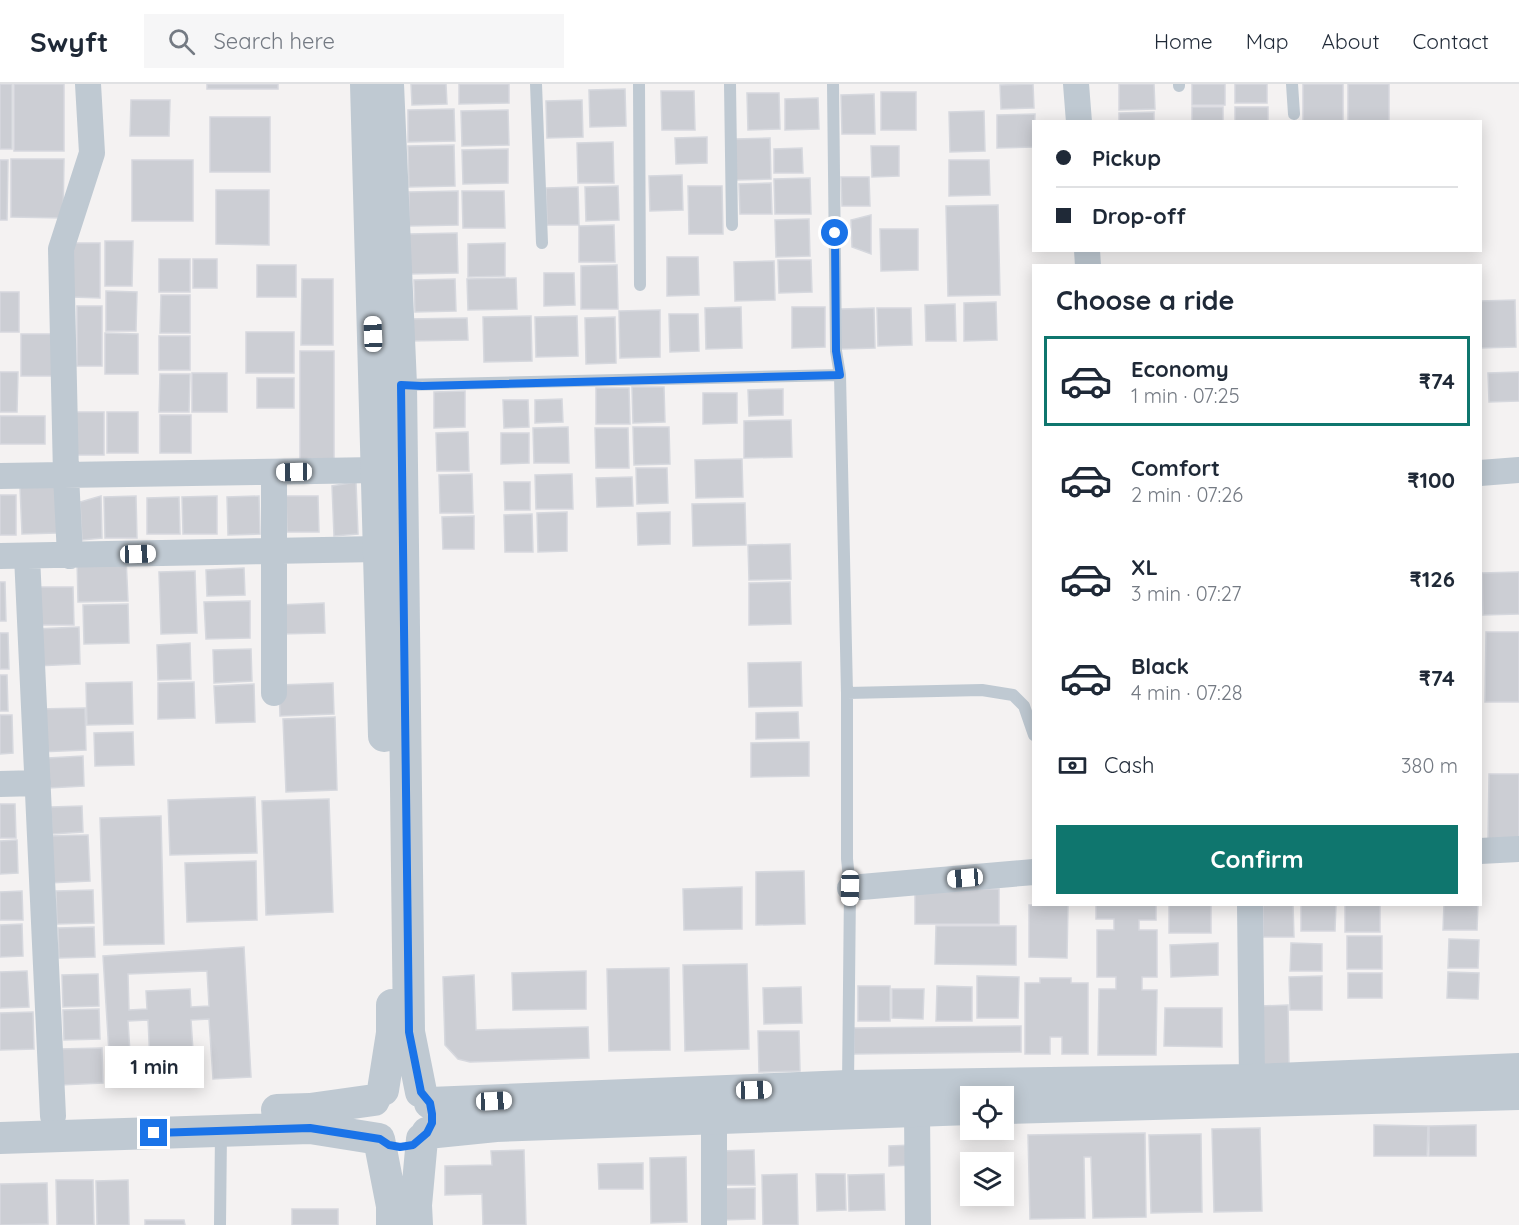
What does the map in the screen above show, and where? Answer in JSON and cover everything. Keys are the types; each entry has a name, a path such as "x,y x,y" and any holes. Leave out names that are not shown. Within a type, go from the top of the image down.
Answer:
{"street":[{"path":"70,556 61,249 92,153 88,84"},
{"path":"366,84 392,1033 378,1095 370,1111 369,1120 380,1139 389,1145 400,1147 413,1145 425,1117"},
{"path":"388,84 401,385 409,1032 425,1117 416,1205 417,1225"},
{"path":"1076,84 1079,120"},
{"path":"0,476 377,470"},
{"path":"1482,473 1519,470"},
{"path":"274,472 274,693"},
{"path":"0,556 379,549"},
{"path":"27,556 53,1116"},
{"path":"0,784 38,783"},
{"path":"1482,851 1519,849"},
{"path":"850,888 1032,872"},
{"path":"1250,906 1252,1080"},
{"path":"425,1117 848,1086 1252,1080 1519,1070"},
{"path":"0,1118 310,1109 378,1095 393,1085 404,1084 425,1117"},
{"path":"1014,1108 1519,1094"},
{"path":"425,1117 496,1126 960,1109"},
{"path":"917,1111 918,1225"},
{"path":"714,1118 714,1225"},
{"path":"0,1138 310,1128 380,1139"},
{"path":"380,1139 392,1206 392,1225"}],"lane":[{"path":"536,84 542,243"},
{"path":"639,84 640,285"},
{"path":"730,84 732,225"},
{"path":"833,84 836,351 840,375 847,693 847,859 850,888 848,1086"},
{"path":"1293,84 1294,114"},
{"path":"401,385 840,375"},
{"path":"847,693 982,690 1013,695 1024,706 1032,729"},
{"path":"220,1131 220,1225"}],"building":[{"path":"0,84 12,84 12,149 0,149"},
{"path":"14,84 64,84 64,151 14,151"},
{"path":"207,84 278,84 278,89 207,89"},
{"path":"411,84 446,84 447,104 412,105"},
{"path":"459,84 509,84 509,103 459,104"},
{"path":"1033,84 1034,108 1001,109 1000,85"},
{"path":"1119,84 1154,84 1155,109 1119,110"},
{"path":"1192,84 1225,84 1225,105 1192,105"},
{"path":"1235,84 1267,84 1267,103 1235,103"},
{"path":"1303,84 1343,84 1343,120 1303,120"},
{"path":"1348,84 1389,84 1389,120 1348,120"},
{"path":"625,89 626,126 590,127 589,90"},
{"path":"661,91 694,91 695,130 662,130"},
{"path":"881,92 916,92 916,130 881,130"},
{"path":"747,93 779,93 780,129 748,130"},
{"path":"874,94 875,134 842,134 841,95"},
{"path":"818,98 819,129 785,130 785,99"},
{"path":"131,100 170,100 169,136 130,136"},
{"path":"582,100 583,137 547,138 546,101"},
{"path":"1192,107 1223,107 1223,120 1192,120"},
{"path":"1235,107 1268,107 1268,120 1235,120"},
{"path":"454,109 455,141 408,142 408,110"},
{"path":"508,110 509,145 462,146 461,111"},
{"path":"984,111 985,151 950,152 949,112"},
{"path":"1154,112 1154,120 1119,120 1119,113"},
{"path":"1035,114 1035,120 1032,120 1032,147 997,148 997,115"},
{"path":"210,117 270,117 270,172 210,172"},
{"path":"707,137 707,163 676,164 675,138"},
{"path":"770,138 771,179 736,180 735,139"},
{"path":"613,142 614,183 578,183 577,143"},
{"path":"454,145 455,186 409,187 408,146"},
{"path":"871,146 899,146 899,176 872,177"},
{"path":"802,148 803,173 774,173 774,149"},
{"path":"508,149 508,183 463,184 462,150"},
{"path":"11,159 64,159 63,218 11,217"},
{"path":"0,160 8,160 7,220 0,220"},
{"path":"132,160 193,160 193,221 132,221"},
{"path":"949,160 989,160 990,195 949,196"},
{"path":"682,175 683,210 650,211 649,176"},
{"path":"841,177 869,177 870,206 842,206"},
{"path":"810,178 811,214 775,214 774,179"},
{"path":"771,183 772,214 740,214 739,184"},
{"path":"618,186 619,220 586,221 585,187"},
{"path":"688,186 722,186 723,234 689,234"},
{"path":"578,187 579,225 547,225 546,188"},
{"path":"216,190 269,190 269,245 216,244"},
{"path":"458,191 458,225 409,226 409,192"},
{"path":"462,191 504,191 505,228 463,228"},
{"path":"998,205 1000,295 948,296 946,206"},
{"path":"871,215 871,254 852,247 851,220"},
{"path":"809,219 810,256 776,257 775,220"},
{"path":"614,225 615,262 579,262 579,226"},
{"path":"880,229 918,229 918,270 881,271"},
{"path":"457,233 458,273 409,274 409,234"},
{"path":"105,241 133,241 132,286 105,286"},
{"path":"72,243 100,243 100,298 72,297"},
{"path":"505,243 505,276 468,277 468,244"},
{"path":"667,257 698,257 699,295 667,296"},
{"path":"159,259 190,259 190,292 159,292"},
{"path":"193,259 217,259 217,288 193,288"},
{"path":"778,260 811,260 812,292 779,293"},
{"path":"774,261 775,300 735,301 734,262"},
{"path":"257,265 296,265 296,297 257,297"},
{"path":"617,265 618,309 581,309 581,266"},
{"path":"544,273 574,273 575,305 544,306"},
{"path":"516,278 517,309 468,310 467,279"},
{"path":"302,279 333,279 333,345 301,345"},
{"path":"455,279 456,311 415,312 414,280"},
{"path":"106,291 137,292 136,331 106,331"},
{"path":"0,292 19,292 19,332 0,332"},
{"path":"161,295 190,295 190,333 160,333"},
{"path":"1515,300 1516,347 1482,348 1482,301"},
{"path":"996,302 997,340 964,341 964,303"},
{"path":"955,304 956,341 926,341 925,305"},
{"path":"77,306 102,306 102,366 77,366"},
{"path":"741,307 742,348 706,349 705,308"},
{"path":"792,307 825,307 825,347 792,348"},
{"path":"874,308 875,348 841,349 841,309"},
{"path":"877,308 911,308 912,345 878,346"},
{"path":"660,310 660,357 620,358 619,311"},
{"path":"669,314 698,314 699,351 670,352"},
{"path":"531,316 532,361 484,362 483,317"},
{"path":"577,316 578,356 536,357 535,317"},
{"path":"615,317 616,363 586,364 585,318"},
{"path":"467,318 468,340 408,341 408,319"},
{"path":"246,332 294,332 294,373 246,373"},
{"path":"105,333 138,334 138,374 105,374"},
{"path":"21,334 52,334 52,376 21,376"},
{"path":"159,336 190,336 190,370 159,370"},
{"path":"300,351 334,351 334,461 300,461"},
{"path":"0,372 18,372 17,412 0,412"},
{"path":"1519,372 1519,401 1489,402 1488,373"},
{"path":"192,373 227,373 227,412 192,412"},
{"path":"160,374 190,374 189,412 159,412"},
{"path":"257,378 294,378 294,408 257,408"},
{"path":"632,387 664,387 665,422 633,423"},
{"path":"596,388 629,388 630,424 596,424"},
{"path":"783,389 783,415 749,416 748,390"},
{"path":"465,391 465,427 434,428 434,392"},
{"path":"703,393 737,393 737,423 703,424"},
{"path":"562,399 563,422 535,423 535,400"},
{"path":"503,400 528,400 529,427 504,428"},
{"path":"72,412 104,412 104,455 72,455"},
{"path":"107,412 138,412 138,453 107,453"},
{"path":"160,415 191,415 191,453 160,453"},
{"path":"0,416 45,416 45,444 0,444"},
{"path":"791,420 792,457 744,458 744,421"},
{"path":"568,427 569,463 534,463 533,428"},
{"path":"633,427 669,427 670,464 634,465"},
{"path":"595,428 628,428 629,468 596,468"},
{"path":"468,432 469,471 437,471 436,433"},
{"path":"501,433 529,433 529,463 501,464"},
{"path":"742,459 743,497 696,498 695,460"},
{"path":"636,468 667,468 668,503 637,504"},
{"path":"472,474 473,513 440,513 439,475"},
{"path":"572,474 573,509 536,509 535,475"},
{"path":"632,477 633,506 597,507 596,478"},
{"path":"356,482 358,534 334,536 332,486"},
{"path":"504,482 530,482 530,510 505,510"},
{"path":"56,486 57,533 22,534 20,487"},
{"path":"0,495 16,495 16,535 0,535"},
{"path":"101,496 102,538 82,540 80,502"},
{"path":"136,496 137,538 105,538 104,497"},
{"path":"217,496 217,534 183,534 182,497"},
{"path":"259,496 260,534 228,535 227,497"},
{"path":"286,496 318,496 319,532 287,532"},
{"path":"179,497 180,534 147,534 147,498"},
{"path":"745,503 746,545 693,546 692,504"},
{"path":"567,512 567,551 538,552 537,513"},
{"path":"670,512 670,544 638,545 637,513"},
{"path":"532,514 533,552 505,552 504,515"},
{"path":"474,516 474,549 443,549 442,517"},
{"path":"790,544 791,579 749,580 748,545"},
{"path":"126,557 128,601 78,602 77,559"},
{"path":"244,568 245,595 207,596 206,570"},
{"path":"195,571 197,633 161,634 159,572"},
{"path":"1519,572 1519,614 1483,615 1482,573"},
{"path":"0,582 5,582 6,621 0,621"},
{"path":"790,582 791,624 749,625 749,583"},
{"path":"38,587 73,587 74,625 39,625"},
{"path":"250,601 250,638 206,639 204,602"},
{"path":"324,603 325,633 280,634 279,605"},
{"path":"128,604 129,643 84,644 83,605"},
{"path":"79,627 80,664 35,666 35,629"},
{"path":"1486,632 1519,632 1519,702 1485,702"},
{"path":"0,633 8,633 9,669 0,669"},
{"path":"190,643 191,679 158,680 157,645"},
{"path":"251,649 252,681 214,683 213,650"},
{"path":"801,662 802,706 749,707 748,663"},
{"path":"0,675 7,675 8,711 0,711"},
{"path":"132,682 133,724 87,725 86,683"},
{"path":"194,682 195,718 158,719 158,683"},
{"path":"333,683 334,714 280,716 279,685"},
{"path":"254,684 255,722 216,723 214,686"},
{"path":"85,708 86,750 39,752 38,709"},
{"path":"798,712 799,738 756,739 756,713"},
{"path":"0,715 12,715 13,753 0,754"},
{"path":"335,717 337,790 286,792 283,719"},
{"path":"133,732 134,765 95,766 94,733"},
{"path":"809,742 809,776 751,777 751,743"},
{"path":"83,756 84,786 49,788 48,758"},
{"path":"1489,774 1519,774 1519,841 1488,841"},
{"path":"255,797 257,853 170,855 168,800"},
{"path":"329,799 333,912 266,915 262,801"},
{"path":"0,804 15,804 16,838 0,838"},
{"path":"82,806 83,832 52,834 51,807"},
{"path":"161,816 164,944 104,945 100,818"},
{"path":"88,835 90,881 48,883 46,836"},
{"path":"17,840 18,873 0,874 0,841"},
{"path":"256,861 257,920 187,922 185,863"},
{"path":"804,871 805,924 756,925 756,872"},
{"path":"742,887 742,929 684,930 683,889"},
{"path":"915,889 999,889 999,924 915,924"},
{"path":"93,890 94,923 57,924 56,891"},
{"path":"22,891 23,920 0,920 0,892"},
{"path":"1029,905 1068,906 1067,958 1029,957"},
{"path":"1096,906 1156,906 1156,920 1139,920 1139,930 1157,930 1157,977 1142,977 1142,990 1157,990 1156,1055 1098,1055 1099,989 1116,989 1116,977 1097,977 1097,930 1114,930 1114,919 1096,919"},
{"path":"1169,906 1211,906 1211,933 1169,933"},
{"path":"1263,906 1293,906 1294,937 1263,937"},
{"path":"1301,906 1336,906 1335,931 1301,931"},
{"path":"1345,906 1380,906 1380,932 1345,932"},
{"path":"1444,906 1478,906 1477,930 1443,930"},
{"path":"22,924 23,956 0,957 0,925"},
{"path":"936,926 1016,926 1016,965 935,964"},
{"path":"94,927 95,957 59,958 58,928"},
{"path":"1347,936 1382,936 1382,969 1347,969"},
{"path":"1449,939 1479,940 1478,968 1448,968"},
{"path":"1218,943 1218,975 1171,977 1170,945"},
{"path":"1291,943 1322,944 1322,971 1290,971"},
{"path":"244,947 251,1077 213,1079 209,1019 191,1020 195,1081 151,1083 148,1020 128,1021 132,1084 111,1085 103,956","holes":["207,971 209,1006 191,1007 190,989 146,991 147,1009 129,1010 128,974"]},
{"path":"747,964 749,1049 685,1051 683,965"},
{"path":"669,968 670,1050 609,1051 607,969"},
{"path":"27,971 29,1007 0,1008 0,972"},
{"path":"586,971 586,1009 513,1010 512,973"},
{"path":"1448,972 1479,973 1478,999 1447,998"},
{"path":"1348,973 1382,973 1382,998 1348,998"},
{"path":"98,974 99,1006 63,1007 62,975"},
{"path":"474,975 476,1030 588,1027 589,1058 470,1062 458,1059 445,1045 443,977"},
{"path":"977,976 1019,977 1018,1018 977,1018"},
{"path":"1322,976 1322,1010 1290,1010 1289,977"},
{"path":"1040,978 1071,978 1071,983 1088,983 1088,1054 1062,1054 1062,1037 1050,1037 1050,1054 1025,1054 1025,983 1040,983"},
{"path":"858,986 890,986 890,1021 858,1021"},
{"path":"937,986 972,987 972,1021 936,1021"},
{"path":"801,987 802,1023 764,1024 763,988"},
{"path":"892,989 924,989 923,1019 892,1018"},
{"path":"1288,1005 1289,1065 1261,1065 1261,1006"},
{"path":"1165,1008 1222,1008 1222,1047 1164,1046"},
{"path":"99,1009 100,1039 64,1040 63,1010"},
{"path":"33,1012 34,1049 0,1050 0,1013"},
{"path":"1021,1026 1021,1052 854,1054 854,1028"},
{"path":"758,1031 799,1031 800,1071 759,1072"},
{"path":"102,1048 103,1083 60,1085 59,1049"},
{"path":"1374,1125 1428,1126 1427,1156 1374,1156"},
{"path":"1476,1125 1476,1156 1429,1156 1429,1126"},
{"path":"1260,1128 1262,1211 1214,1212 1212,1129"},
{"path":"1145,1133 1146,1217 1093,1218 1091,1157 1084,1157 1085,1218 1030,1219 1028,1135"},
{"path":"1201,1134 1202,1212 1151,1213 1149,1135"},
{"path":"912,1145 913,1165 889,1166 889,1146"},
{"path":"524,1150 526,1225 483,1225 482,1194 445,1195 445,1166 492,1165 491,1151"},
{"path":"754,1150 755,1185 719,1185 719,1151"},
{"path":"686,1157 687,1222 651,1223 650,1158"},
{"path":"643,1163 643,1189 599,1189 598,1164"},
{"path":"797,1174 798,1225 763,1225 762,1175"},
{"path":"816,1174 845,1174 846,1210 817,1211"},
{"path":"884,1174 885,1210 849,1211 848,1175"},
{"path":"56,1180 93,1180 94,1225 57,1225"},
{"path":"128,1180 129,1225 97,1225 96,1181"},
{"path":"47,1183 48,1224 0,1225 0,1184"},
{"path":"755,1188 755,1219 721,1220 720,1189"},
{"path":"292,1209 338,1209 338,1225 292,1225"},
{"path":"145,1220 184,1220 185,1225 145,1225"}],"route":[{"path":"154,1133 310,1128 380,1139 389,1145 400,1147 413,1145 422,1139 432,1123 430,1103 421,1092 409,1032 401,385 840,375 836,351 835,233"}]}
